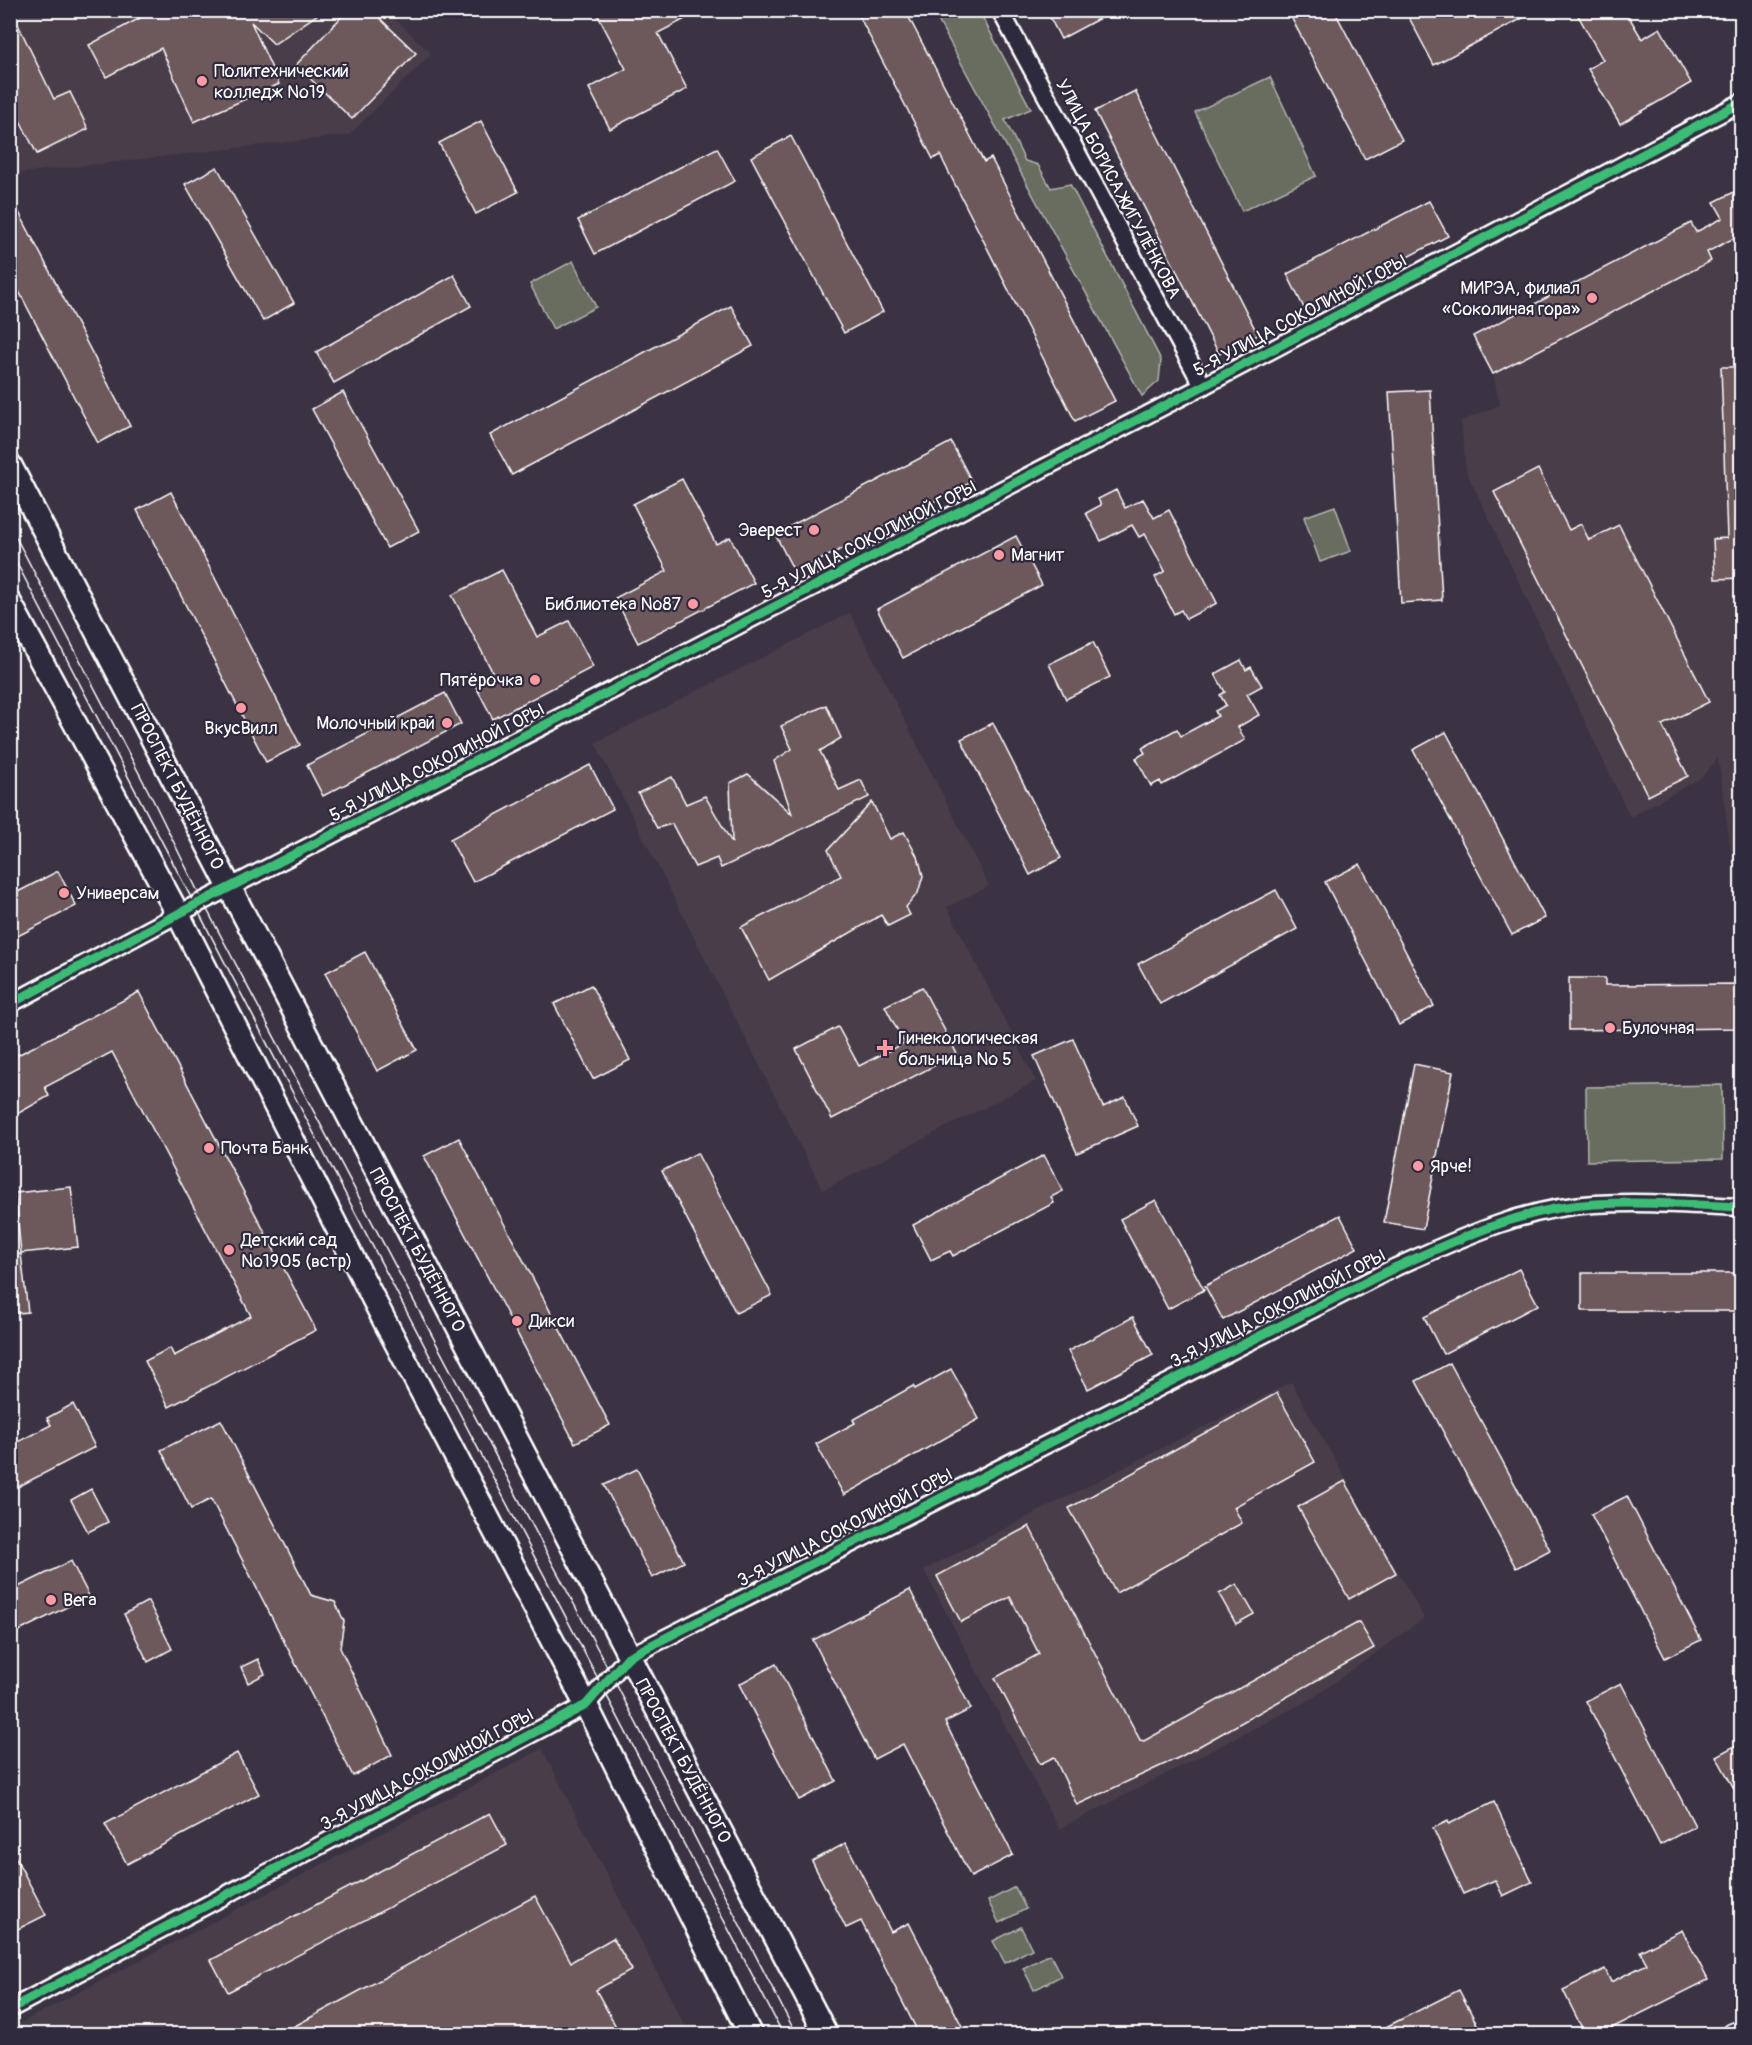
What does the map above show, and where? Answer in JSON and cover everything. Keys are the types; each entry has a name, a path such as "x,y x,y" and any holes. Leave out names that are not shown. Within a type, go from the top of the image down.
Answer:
{"main road":[{"name":"ПРОСПЕКТ БУДЁННОГО","path":"10,465 826,2034"},
{"path":"10,603 178,914 382,1316 586,1705 690,1918 750,2034"},
{"path":"690,1918 736,2034"}],"street":[{"name":"УЛИЦА БОРИСА ЖИГУЛЁНКОВА","path":"1000,10 1203,386"},
{"name":"5-Я УЛИЦА СОКОЛИНОЙ ГОРЫ","path":"10,1004 178,914 1203,386 1742,102"},
{"name":"3-Я УЛИЦА СОКОЛИНОЙ ГОРЫ","path":"10,2009 586,1705 628,1657 1396,1267 1469,1234 1525,1217 1593,1204 1742,1207"},
{"path":"1732,2034 1742,2030"}],"shaded area":[{"name":"Политехнический колледж №19","path":"10,11 387,11 431,54 349,135 11,174"},
{"path":"1741,188 1741,870 1733,865 1718,758 1702,777 1630,817 1466,470 1461,421 1500,405 1493,374 1473,336 1691,223 1696,232 1722,218 1714,202"},
{"path":"850,613 989,886 947,907 1036,1081 823,1190 595,743"},
{"path":"1291,1382 1424,1618 1313,1698 1059,1829 924,1570"},
{"path":"542,1749 689,2034 11,2034 11,2028"}],"green space":[{"path":"933,11 979,11 1031,109 1005,120 1025,161 1038,165 1051,188 1070,184 1161,360 1159,381 1142,396"},
{"path":"1270,77 1316,176 1242,211 1195,112"},
{"path":"573,261 596,307 553,329 530,284"},
{"path":"1335,506 1351,551 1320,562 1304,517"},
{"path":"1722,1085 1723,1159 1587,1161 1586,1087"},
{"path":"1015,1887 1026,1909 999,1923 988,1901"},
{"path":"1021,1927 1032,1949 1005,1963 993,1941"},
{"path":"1050,1954 1061,1976 1034,1990 1023,1968"}],"building":[{"path":"11,10 54,99 70,92 88,129 37,154 10,101"},
{"path":"155,10 324,10 274,44 251,22 279,84 194,122 161,48 106,77 89,45"},
{"path":"348,10 371,10 416,53 352,119 296,65"},
{"path":"595,10 702,10 658,33 687,89 610,129 589,88 626,69"},
{"path":"856,10 905,10 984,162 991,158 1115,401 1075,421 940,155 933,159"},
{"path":"1046,10 1115,10 1061,39"},
{"path":"1299,10 1334,10 1402,140 1365,159 1290,15"},
{"path":"1405,10 1538,10 1434,65"},
{"path":"1575,10 1625,10 1642,39 1660,28 1691,83 1620,124 1588,69 1603,60"},
{"path":"1135,91 1258,335 1219,354 1095,111"},
{"path":"481,121 518,192 476,214 439,143"},
{"path":"791,136 883,312 844,333 751,157"},
{"path":"717,148 735,181 595,254 578,220"},
{"path":"217,167 294,303 263,321 185,184"},
{"name":"МИРЭА, филиал «Соколиная гора»","path":"1742,188 1742,234 1707,252 1711,261 1493,374 1473,336 1691,223 1696,232 1723,218 1714,202"},
{"path":"10,195 130,426 98,443 10,274"},
{"path":"1429,201 1448,236 1305,310 1287,274"},
{"path":"454,275 471,306 334,383 316,352"},
{"path":"731,306 753,346 512,475 490,435"},
{"path":"1721,367 1742,367 1742,578 1715,579 1713,539 1727,538"},
{"path":"1430,390 1442,600 1401,603 1389,392"},
{"path":"343,392 419,531 387,548 312,409"},
{"path":"951,442 972,482 795,573 775,534"},
{"path":"1538,469 1569,530 1581,524 1589,540 1619,525 1709,702 1662,725 1688,776 1648,796 1494,492"},
{"path":"682,479 716,544 730,537 754,583 638,643 615,598 667,571 633,504"},
{"path":"1116,490 1125,508 1143,499 1154,518 1169,510 1217,603 1186,619 1181,610 1174,614 1155,577 1165,571 1145,534 1139,537 1132,525 1101,541 1086,513 1101,505 1098,499"},
{"path":"171,492 300,745 266,762 137,510"},
{"path":"1016,536 1042,585 903,658 877,609"},
{"path":"502,570 537,637 569,621 593,667 493,719 473,681 492,671 452,595"},
{"path":"1093,642 1110,677 1066,699 1049,664"},
{"path":"1241,660 1246,670 1251,667 1262,686 1247,694 1259,715 1238,727 1245,740 1162,785 1160,781 1151,786 1136,758 1145,753 1142,748 1177,729 1181,736 1218,716 1215,711 1226,705 1220,695 1225,692 1215,674"},
{"path":"445,693 461,724 323,796 307,765"},
{"path":"826,705 841,738 820,751 839,790 861,780 869,797 721,868 717,858 695,867 672,824 657,828 638,793 672,777 686,804 705,796 732,843 730,783 748,774 792,814 774,761 792,749 781,726"},
{"path":"993,723 1061,858 1030,875 961,739"},
{"path":"1446,732 1545,918 1512,935 1413,750"},
{"path":"590,765 613,809 473,882 450,839"},
{"path":"872,802 890,839 904,832 919,860 923,876 918,893 906,907 910,915 888,926 881,915 769,980 741,927 841,876 828,850"},
{"path":"1360,864 1434,1006 1399,1025 1325,882"},
{"path":"58,871 76,906 10,940 10,896"},
{"path":"1276,890 1297,929 1160,1004 1138,964"},
{"path":"365,952 417,1050 377,1071 325,973"},
{"path":"1569,978 1605,978 1605,985 1742,984 1742,1028 1569,1030"},
{"path":"591,985 630,1060 593,1079 554,1004"},
{"path":"922,987 957,1054 832,1119 796,1049 838,1027 859,1066 904,1043 885,1006"},
{"path":"139,992 316,1330 169,1407 145,1361 170,1348 174,1356 251,1316 112,1052 45,1087 49,1096 17,1114 10,1102 10,1059"},
{"path":"1073,1039 1103,1107 1125,1097 1138,1126 1077,1153 1034,1056"},
{"path":"1414,1064 1453,1072 1423,1229 1384,1222"},
{"path":"459,1138 610,1425 575,1443 424,1156"},
{"path":"697,1153 772,1295 736,1313 662,1171"},
{"path":"1044,1155 1063,1191 1051,1197 1054,1203 953,1256 950,1251 931,1260 913,1225"},
{"path":"71,1187 78,1247 21,1253 15,1193"},
{"path":"1156,1200 1204,1290 1168,1309 1120,1219"},
{"path":"1340,1215 1357,1248 1223,1320 1205,1286"},
{"path":"21,1254 28,1312 10,1314 10,1255"},
{"path":"1519,1269 1538,1305 1443,1354 1424,1317"},
{"path":"1582,1273 1740,1273 1740,1311 1582,1311"},
{"path":"1133,1317 1153,1355 1088,1389 1068,1351"},
{"path":"1450,1363 1550,1550 1516,1568 1416,1381"},
{"path":"951,1369 979,1419 844,1495 816,1444 855,1423 853,1420 913,1386 915,1389"},
{"path":"1277,1393 1315,1462 1234,1507 1242,1523 1116,1593 1069,1508"},
{"path":"73,1404 95,1447 10,1491 10,1446 51,1425 47,1418"},
{"path":"221,1420 311,1595 335,1602 344,1621 340,1648 392,1755 353,1776 211,1499 191,1509 161,1450"},
{"path":"637,1469 684,1562 652,1578 604,1485"},
{"path":"1345,1481 1396,1573 1349,1599 1298,1507"},
{"path":"91,1489 108,1522 88,1532 71,1500"},
{"path":"1627,1496 1701,1640 1665,1658 1591,1514"},
{"path":"1029,1526 1140,1740 1144,1741 1359,1622 1374,1648 1180,1757 1077,1805 1054,1757 1040,1764 995,1678 1039,1654 1010,1597 961,1622 937,1576"},
{"path":"71,1561 89,1596 17,1632 10,1618 10,1591"},
{"path":"1237,1584 1254,1614 1236,1624 1219,1594"},
{"path":"910,1590 971,1709 945,1722 1013,1855 971,1877 903,1744 874,1759 813,1640"},
{"path":"148,1601 172,1649 148,1662 124,1614"},
{"path":"258,1659 265,1674 248,1683 241,1667"},
{"path":"776,1664 836,1781 799,1800 739,1684"},
{"path":"1621,1683 1695,1826 1660,1845 1586,1701"},
{"path":"1742,1742 1742,1803 1716,1756"},
{"path":"237,1753 259,1794 127,1864 105,1824"},
{"path":"1494,1802 1532,1882 1503,1896 1495,1880 1463,1894 1433,1828 1448,1821 1449,1824"},
{"path":"490,1813 507,1845 228,1992 211,1960"},
{"path":"846,1843 891,1932 909,1923 966,2034 919,2034 861,1921 846,1928 812,1861"},
{"path":"10,1847 46,1915 10,1933"},
{"path":"535,1896 571,1962 613,1938 632,1970 596,1990 620,2034 280,2034"},
{"path":"1682,1930 1708,1980 1600,2034 1585,2034 1563,1990 1605,1969 1611,1982 1647,1964 1640,1951"},
{"path":"1459,1990 1482,2034 1372,2034"}],"tram line":[{"path":"10,526 153,800 203,902 612,1676 796,2034"},
{"path":"10,550 783,2034"}],"cycle path":[{"path":"10,1004 178,914 1203,386 1742,102"},
{"path":"10,2009 586,1705 628,1657 1396,1267 1493,1226 1569,1206 1632,1203 1742,1207"}],"place":[{"name":"Политехнический колледж №19","path":"202,81"},
{"name":"МИРЭА, филиал «Соколиная гора»","path":"1592,298"},
{"name":"Эверест","path":"814,530"},
{"name":"Магнит","path":"999,555"},
{"name":"Библиотека №87","path":"693,604"},
{"name":"Пятёрочка","path":"535,680"},
{"name":"ВкусВилл","path":"241,708"},
{"name":"Молочный край","path":"447,723"},
{"name":"Универсам","path":"64,893"},
{"name":"Булочная","path":"1610,1028"},
{"name":"Гинекологическая больница № 5","path":"885,1048"},
{"name":"Почта Банк","path":"209,1148"},
{"name":"Ярче!","path":"1418,1166"},
{"name":"Детский сад №1905 (встр)","path":"229,1250"},
{"name":"Дикси","path":"517,1321"},
{"name":"Вега","path":"51,1600"}]}
